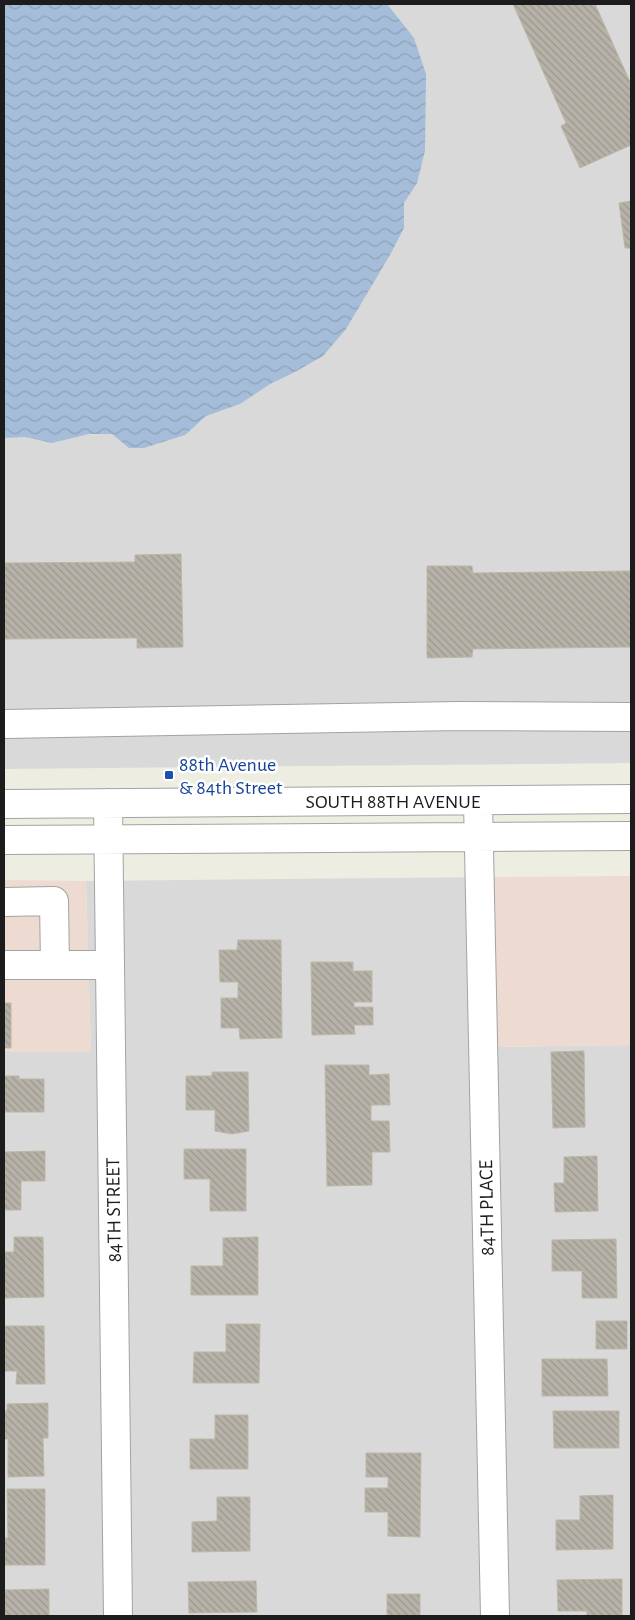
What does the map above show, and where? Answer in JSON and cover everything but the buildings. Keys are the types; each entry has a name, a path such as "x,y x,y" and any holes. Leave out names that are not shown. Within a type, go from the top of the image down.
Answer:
{"street":[{"path":"4,724 459,716 631,717"},
{"name":"SOUTH 88TH AVENUE","path":"4,804 631,799"},
{"name":"84TH PLACE","path":"478,801 495,1616"},
{"name":"84TH STREET","path":"108,803 118,1616"},
{"name":"SOUTH 88TH AVENUE","path":"4,840 631,836"},
{"path":"4,902 54,901 55,966"},
{"path":"4,965 110,965"}],"shaded area":[{"path":"4,4 631,4 631,763 4,769"},
{"path":"631,876 631,1045 495,1047 495,877"},
{"path":"495,877 495,1047 631,1045 631,1616 4,1616 4,1052 91,1052 86,881"},
{"path":"4,880 86,881 91,1052 4,1052"}],"water":[{"path":"4,4 387,4 414,38 426,74 425,151 417,183 404,203 404,228 346,329 323,356 270,384 240,404 206,416 185,435 144,448 129,448 112,434 89,434 52,443 25,437 4,438"}],"place":[{"name":"88th Avenue & 84th Street","path":"169,775"}]}
